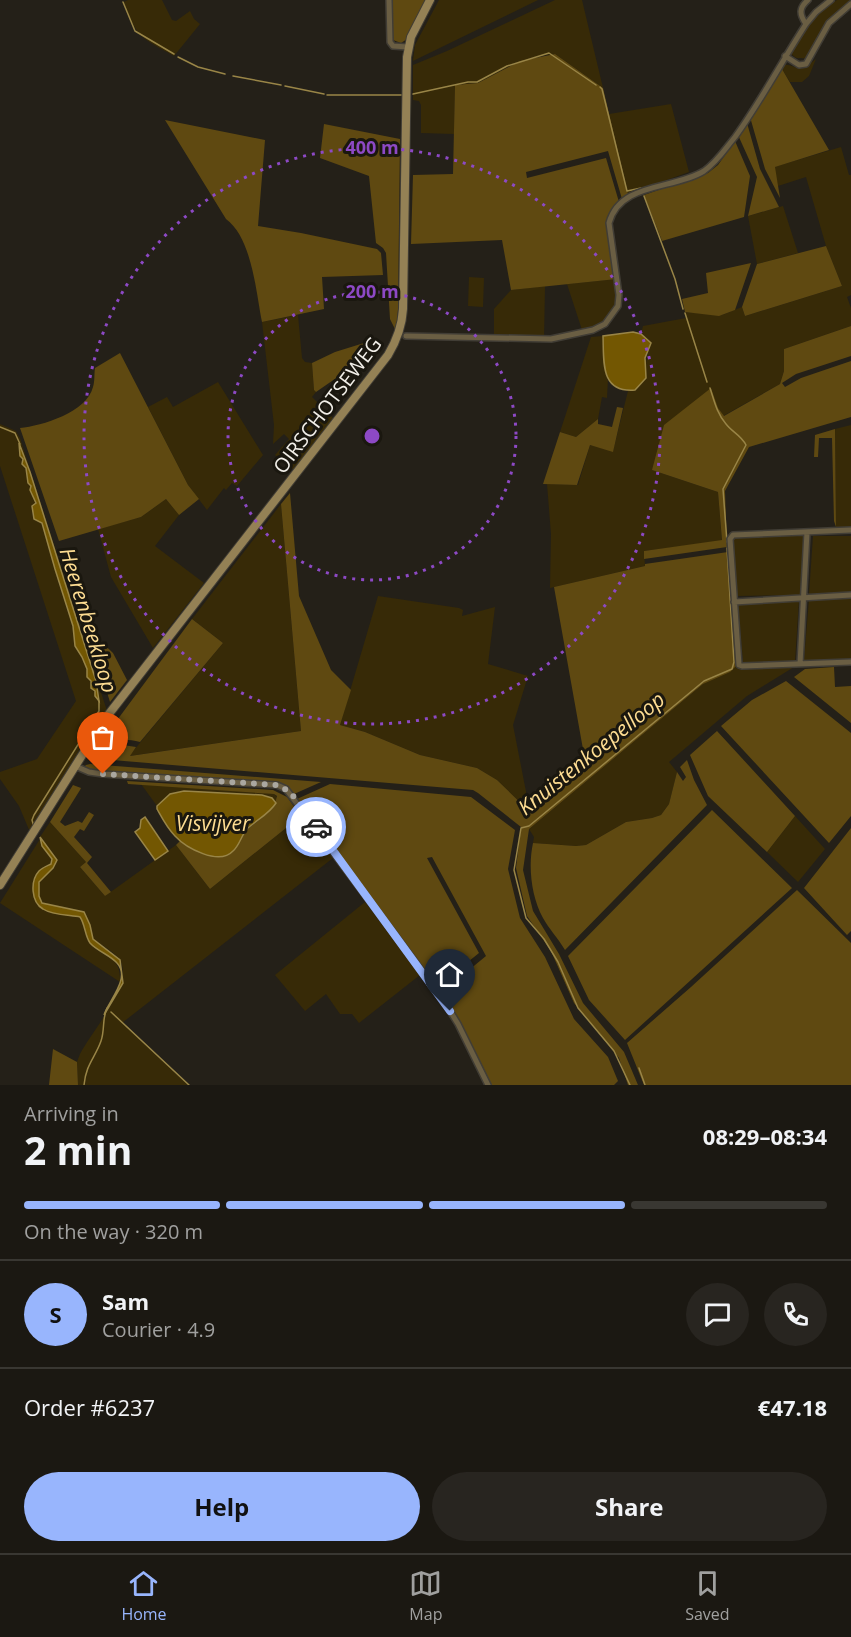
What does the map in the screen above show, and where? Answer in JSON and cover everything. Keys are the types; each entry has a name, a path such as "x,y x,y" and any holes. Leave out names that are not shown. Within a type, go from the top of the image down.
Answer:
{"street":[{"path":"389,0 390,42 393,46 408,47"},
{"name":"OIRSCHOTSEWEG","path":"0,885 105,719 403,336 408,47 430,0"},
{"path":"806,24 800,11 808,0"},
{"path":"403,336 551,339 593,330 605,324 618,306 620,296 609,223 617,205 624,198 701,173 711,166 746,121 806,24 831,0"},
{"path":"785,56 799,65 806,64 830,23 851,4"},
{"path":"851,530 731,536 739,665 851,662"},
{"path":"800,664 807,532"},
{"path":"734,602 851,596"},
{"path":"75,766 89,772 103,774 277,785 286,789 442,998 458,1024 488,1085"}],"shaded area":[{"path":"162,0 172,20 176,21 190,11 200,24 174,56 147,40 137,30 124,2"},
{"path":"392,0 426,0 407,39 401,43 393,40"},
{"path":"439,0 538,0 413,61 415,45"},
{"path":"555,0 582,0 603,88 555,54 538,56 513,64 478,83 455,85 454,134 421,133 421,105 419,101 413,100 413,65"},
{"path":"837,0 851,0 851,2 828,21 808,59 794,57 790,52 805,27 817,14"},
{"path":"555,54 603,88 628,194 622,199 608,151 526,172 527,178 606,158 619,202 609,217 617,279 511,290 502,240 411,244 413,175 453,174 455,85 478,83 520,61"},
{"path":"816,59 809,76 802,82 790,82 782,69 783,65 803,68"},
{"path":"782,69 829,150 775,167 780,198 765,169 750,117"},
{"path":"671,104 689,172 628,194 609,114"},
{"path":"165,120 265,140 258,226 377,249 381,253 383,275 322,277 324,309 262,322 252,266 242,239 226,219"},
{"path":"747,123 760,169 779,207 748,216 757,177 738,135"},
{"path":"324,124 400,139 396,331 390,319 386,253 376,243 369,176 320,158"},
{"path":"735,141 750,176 744,217 662,241 644,195 708,173 718,165"},
{"path":"841,147 849,175 851,175 851,295 847,297 851,308 851,326 784,349 784,371 780,384 723,416 718,408 652,470 718,492 722,541 644,551 645,566 550,588 551,534 547,484 578,485 590,445 613,451 628,391 635,390 647,359 648,339 641,334 643,326 686,318 685,312 722,315 742,307 745,316 842,286 826,246 806,177 778,186 774,167"},
{"path":"783,206 798,253 757,264 748,216"},
{"path":"826,246 842,286 745,316 742,307 757,264"},
{"path":"751,263 735,310 719,316 685,312 682,299 708,293 706,273"},
{"path":"469,277 484,278 483,307 468,306"},
{"path":"617,279 617,304 604,322 583,333 567,284"},
{"path":"545,286 544,339 494,337 494,309 511,290"},
{"path":"298,315 302,358 305,362 312,363 316,392 312,397 334,419 294,470 275,455 289,439 284,434 273,444 274,425 262,322"},
{"path":"851,326 851,356 796,374 782,383 785,387 801,378 851,361 851,417 749,447 725,491 727,547 644,559 644,551 722,540 718,492 652,470 664,425 711,388 718,408 724,416 780,384 784,371 784,349"},
{"path":"603,336 608,378 607,398 602,397 598,419 576,437 560,432 591,337"},
{"path":"364,343 380,343 371,354 316,392 314,390 312,363 335,352"},
{"path":"120,353 188,485 199,499 179,515 166,499 141,517 59,541 20,428 51,421 82,404 93,387 95,368"},
{"path":"218,382 263,455 237,486 232,483 226,490 224,488 207,510 188,485 148,407 167,397 173,407"},
{"path":"617,407 623,408 613,452 590,445 577,485 543,484 560,432 576,437 598,419 598,424 612,427"},
{"path":"0,424 16,431 20,438 107,711 30,832 19,806 0,779 0,772 37,759 76,701 0,466","holes":["21,451 30,472 96,681 91,681 87,677 87,669 75,646 73,626 42,523 34,519 32,513 36,503 30,490 31,486 23,459 20,456"]},
{"path":"851,425 851,527 836,527 835,429"},
{"path":"835,429 836,527 832,438 819,438 818,457 814,457 815,435"},
{"path":"290,493 299,596 331,670 351,690 340,725 365,732 420,755 477,768 497,780 530,812 586,766 554,587 645,566 645,564 728,552 736,666 730,672 703,684 529,829 523,870 533,911 559,954 583,1003 624,1052 638,1085 628,1085 619,1058 574,1003 551,951 527,916 516,868 521,827 478,793 473,790 100,759 106,750 115,746 136,747 130,756 301,731 281,504"},
{"path":"166,499 179,515 155,546 204,583 153,648 111,577 98,529 141,517"},
{"path":"281,504 301,731 129,756 223,643 192,619"},
{"path":"801,533 804,537 800,595 737,596 733,537"},
{"path":"813,536 851,536 851,593 809,594"},
{"path":"378,596 459,608 463,610 462,616 495,607 488,664 528,676 513,725 530,812 497,780 477,768 420,755 365,732 340,725"},
{"path":"851,598 851,659 804,661 809,599"},
{"path":"799,600 795,662 745,664 738,603"},
{"path":"192,619 223,643 140,742 113,741 102,747 94,758 89,758"},
{"path":"87,628 113,653 127,680 110,702"},
{"path":"736,663 742,669 794,667 747,696 669,762 677,772 669,804 661,815 626,822 586,845 533,843 534,837 529,829 703,684 730,671"},
{"path":"834,667 835,687 851,686 851,723 794,677 805,669"},
{"path":"786,681 851,733 851,816 829,843 721,726 752,700"},
{"path":"717,731 795,816 767,852 708,796 690,755"},
{"path":"687,760 707,805 565,950 545,922 533,891 531,871 533,843 586,845 626,822 661,815 669,804 677,772 683,781 686,777 680,767"},
{"path":"90,764 321,782 294,794 285,787 94,772 83,768"},
{"path":"127,781 273,790 287,797 301,816 210,889 176,845 180,841 209,854 228,855 244,833 267,814 277,796 128,784"},
{"path":"141,784 257,792 274,794 277,797 276,803 272,798 262,795 184,791 171,794 157,806"},
{"path":"330,784 471,797 515,830 508,869 520,918 545,957 574,1019 608,1057 618,1081 614,1085 490,1085 449,1004 441,993 486,956 432,857 427,858 479,953 437,987 297,799"},
{"path":"73,785 81,788 60,822 65,826 78,821 82,823 89,812 94,815 84,831 80,829 74,837 92,857 87,863 111,892 105,896 80,867 86,862 50,822"},
{"path":"712,810 792,888 625,1040 589,1000 568,956"},
{"path":"301,816 333,858 122,1023 188,1085 78,1085 77,1062 80,1054 110,1007 117,993 123,969 116,956 93,939 84,912 42,903 39,896 39,882 53,868 56,860 40,837 50,822 86,862 80,867 105,896 176,845 210,889"},
{"path":"795,816 825,849 798,882 767,852"},
{"path":"851,828 851,931 847,935 804,888"},
{"path":"40,839 52,859 51,864 40,870 34,898 46,910 80,917 90,943 115,962 120,973 120,982 0,903"},
{"path":"797,890 851,943 851,1085 644,1085 627,1043"},
{"path":"365,902 420,975 359,1023 352,1014 340,1014 326,994 305,1011 275,975"},
{"path":"53,1049 77,1062 78,1085 49,1085"}],"water":[{"path":"633,332 641,334 651,343 645,358 646,378 635,390 624,390 615,386 606,374 603,336"},
{"path":"19,443 96,681 99,701 95,696 95,691 91,688 87,669 75,646 73,626 42,523 34,519 32,506 36,503 28,483 26,468 22,464"},
{"name":"Visvijver","path":"184,791 262,795 272,798 276,803 248,828 233,851 220,857 211,856 194,850 180,841 157,809 157,806 170,794"},
{"path":"145,817 168,851 155,860 135,832 140,828 141,820"},
{"path":"40,837 57,860 53,868 39,882 39,896 42,903 84,912 93,939 120,960 122,974 114,960 90,943 80,917 47,911 36,902 33,891 34,880 39,871 51,864 52,859 42,846"},
{"path":"122,975 123,983 104,1015 118,989"}],"waterway":[{"name":"Knuistenkoepelloop","path":"123,2 135,31 174,54"},
{"name":"Knuistenkoepelloop","path":"413,94 477,82 507,66 549,53 596,85"},
{"name":"Knuistenkoepelloop","path":"178,57 198,67 225,74"},
{"name":"Knuistenkoepelloop","path":"233,76 281,85"},
{"name":"Knuistenkoepelloop","path":"285,86 324,94"},
{"name":"Knuistenkoepelloop","path":"600,87 627,191 641,188"},
{"name":"Knuistenkoepelloop","path":"327,95 402,95"},
{"name":"Knuistenkoepelloop","path":"644,196 675,279 683,309"},
{"name":"Knuistenkoepelloop","path":"685,313 707,382"},
{"name":"Knuistenkoepelloop","path":"710,388 723,420 746,445 723,489 727,542"},
{"name":"Heerenbeekloop","path":"0,427 15,433 20,444"},
{"name":"Knuistenkoepelloop","path":"630,1085 614,1051 578,1008 558,962 544,939 526,918 514,870 521,828 529,826 704,681 732,669 734,662 727,548"},
{"name":"Heerenbeekloop","path":"34,827 32,820 34,815 99,711 99,701"},
{"path":"84,1085 89,1066 101,1041 107,1008"},
{"name":"Heerenbeekloop","path":"111,1012 189,1085"},
{"path":"639,1068 645,1085"}],"way so far":[{"path":"103,774 277,785 292,794 316,827"}],"route":[{"path":"316,827 450,1011"}]}
